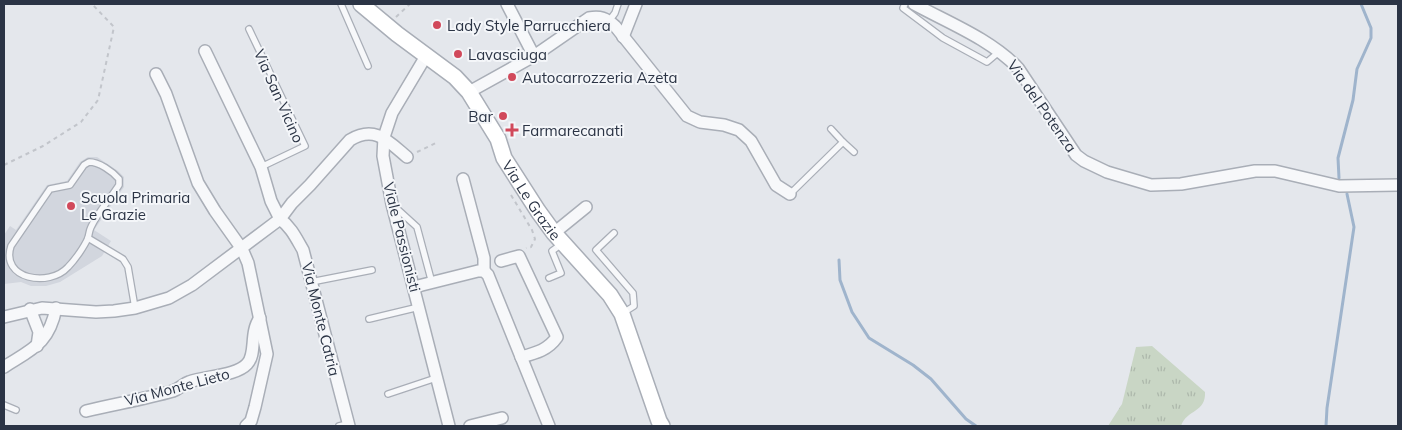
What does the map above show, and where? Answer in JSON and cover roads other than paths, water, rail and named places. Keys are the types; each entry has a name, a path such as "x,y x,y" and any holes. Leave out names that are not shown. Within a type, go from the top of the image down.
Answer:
{"main road":[{"name":"Via Le Grazie","path":"361,4 455,77 469,92 498,139 504,158 558,238 610,295 622,314 658,424"}],"street":[{"path":"506,4 534,56"},
{"path":"623,37 636,4"},
{"name":"Via del Potenza","path":"914,4 1000,51 1018,68 1076,155 1084,161 1108,172 1151,185 1181,184 1255,171 1275,170 1339,186 1398,185"},
{"path":"469,92 534,56 588,18 598,16 609,21 687,116 700,122 724,124 740,130 752,141 776,185 790,194"},
{"path":"205,51 261,167 271,201 280,219"},
{"name":"Viale Passionisti","path":"426,56 392,113 384,137 383,156 392,204 447,426"},
{"path":"156,74 166,94 198,183 215,211 242,248"},
{"path":"4,317 30,310 56,308 96,312 135,308 169,298 192,285 280,219 292,203 350,140 357,135 368,134 384,137 407,157"},
{"path":"462,179 484,258 484,271 488,275 549,426"},
{"path":"558,238 586,207"},
{"name":"Via Monte Catria","path":"280,219 294,233 303,250 345,426"},
{"name":"Via Monte Lieto","path":"242,248 248,263 267,354 251,421 246,426"},
{"path":"501,261 519,256 557,337 541,352 521,357"},
{"path":"414,287 484,271"},
{"path":"4,367 36,346 48,334 56,308"},
{"path":"30,310 39,332 36,346"},
{"name":"Via Monte Lieto","path":"86,411 175,390 188,382 241,370 249,363 252,355 253,333 255,325 260,318"},
{"name":"Via Monte Lieto","path":"255,407 259,426"},
{"path":"470,426 502,418"}],"lane":[{"path":"341,4 368,66"},
{"path":"609,21 615,13 618,4"},
{"path":"905,4 903,8 943,38 987,62 1000,51"},
{"name":"Via San Vicino","path":"249,30 305,146 261,167"},
{"path":"831,130 854,152"},
{"path":"790,194 843,142"},
{"path":"89,162 95,162 115,175 118,178 119,185 90,228 88,238 68,268 51,277 32,278 12,268 8,261 11,246 50,189 70,186 84,165 89,162"},
{"path":"392,204 418,227 432,282"},
{"path":"614,233 596,250 633,293 634,306 622,314"},
{"path":"88,238 123,259 128,267 135,308"},
{"path":"549,278 561,273 552,251 558,238"},
{"path":"311,282 372,270"},
{"path":"369,319 419,307"},
{"path":"388,394 436,378"},
{"path":"4,405 16,410"}],"waterway":[{"path":"1339,178 1338,158 1353,100 1357,69 1371,38 1371,28 1361,4"},
{"path":"1326,426 1327,408 1354,227 1347,194"},
{"path":"839,260 840,280 852,312 869,338 913,365 931,379 966,419 976,426"}],"place":[{"name":"Lady Style Parrucchiera","path":"437,25"},
{"name":"Lavasciuga","path":"458,54"},
{"name":"Autocarrozzeria Azeta","path":"512,77"},
{"name":"Bar","path":"503,116"},
{"name":"Farmarecanati","path":"512,130"},
{"name":"Scuola Primaria Le Grazie","path":"71,206"}]}
